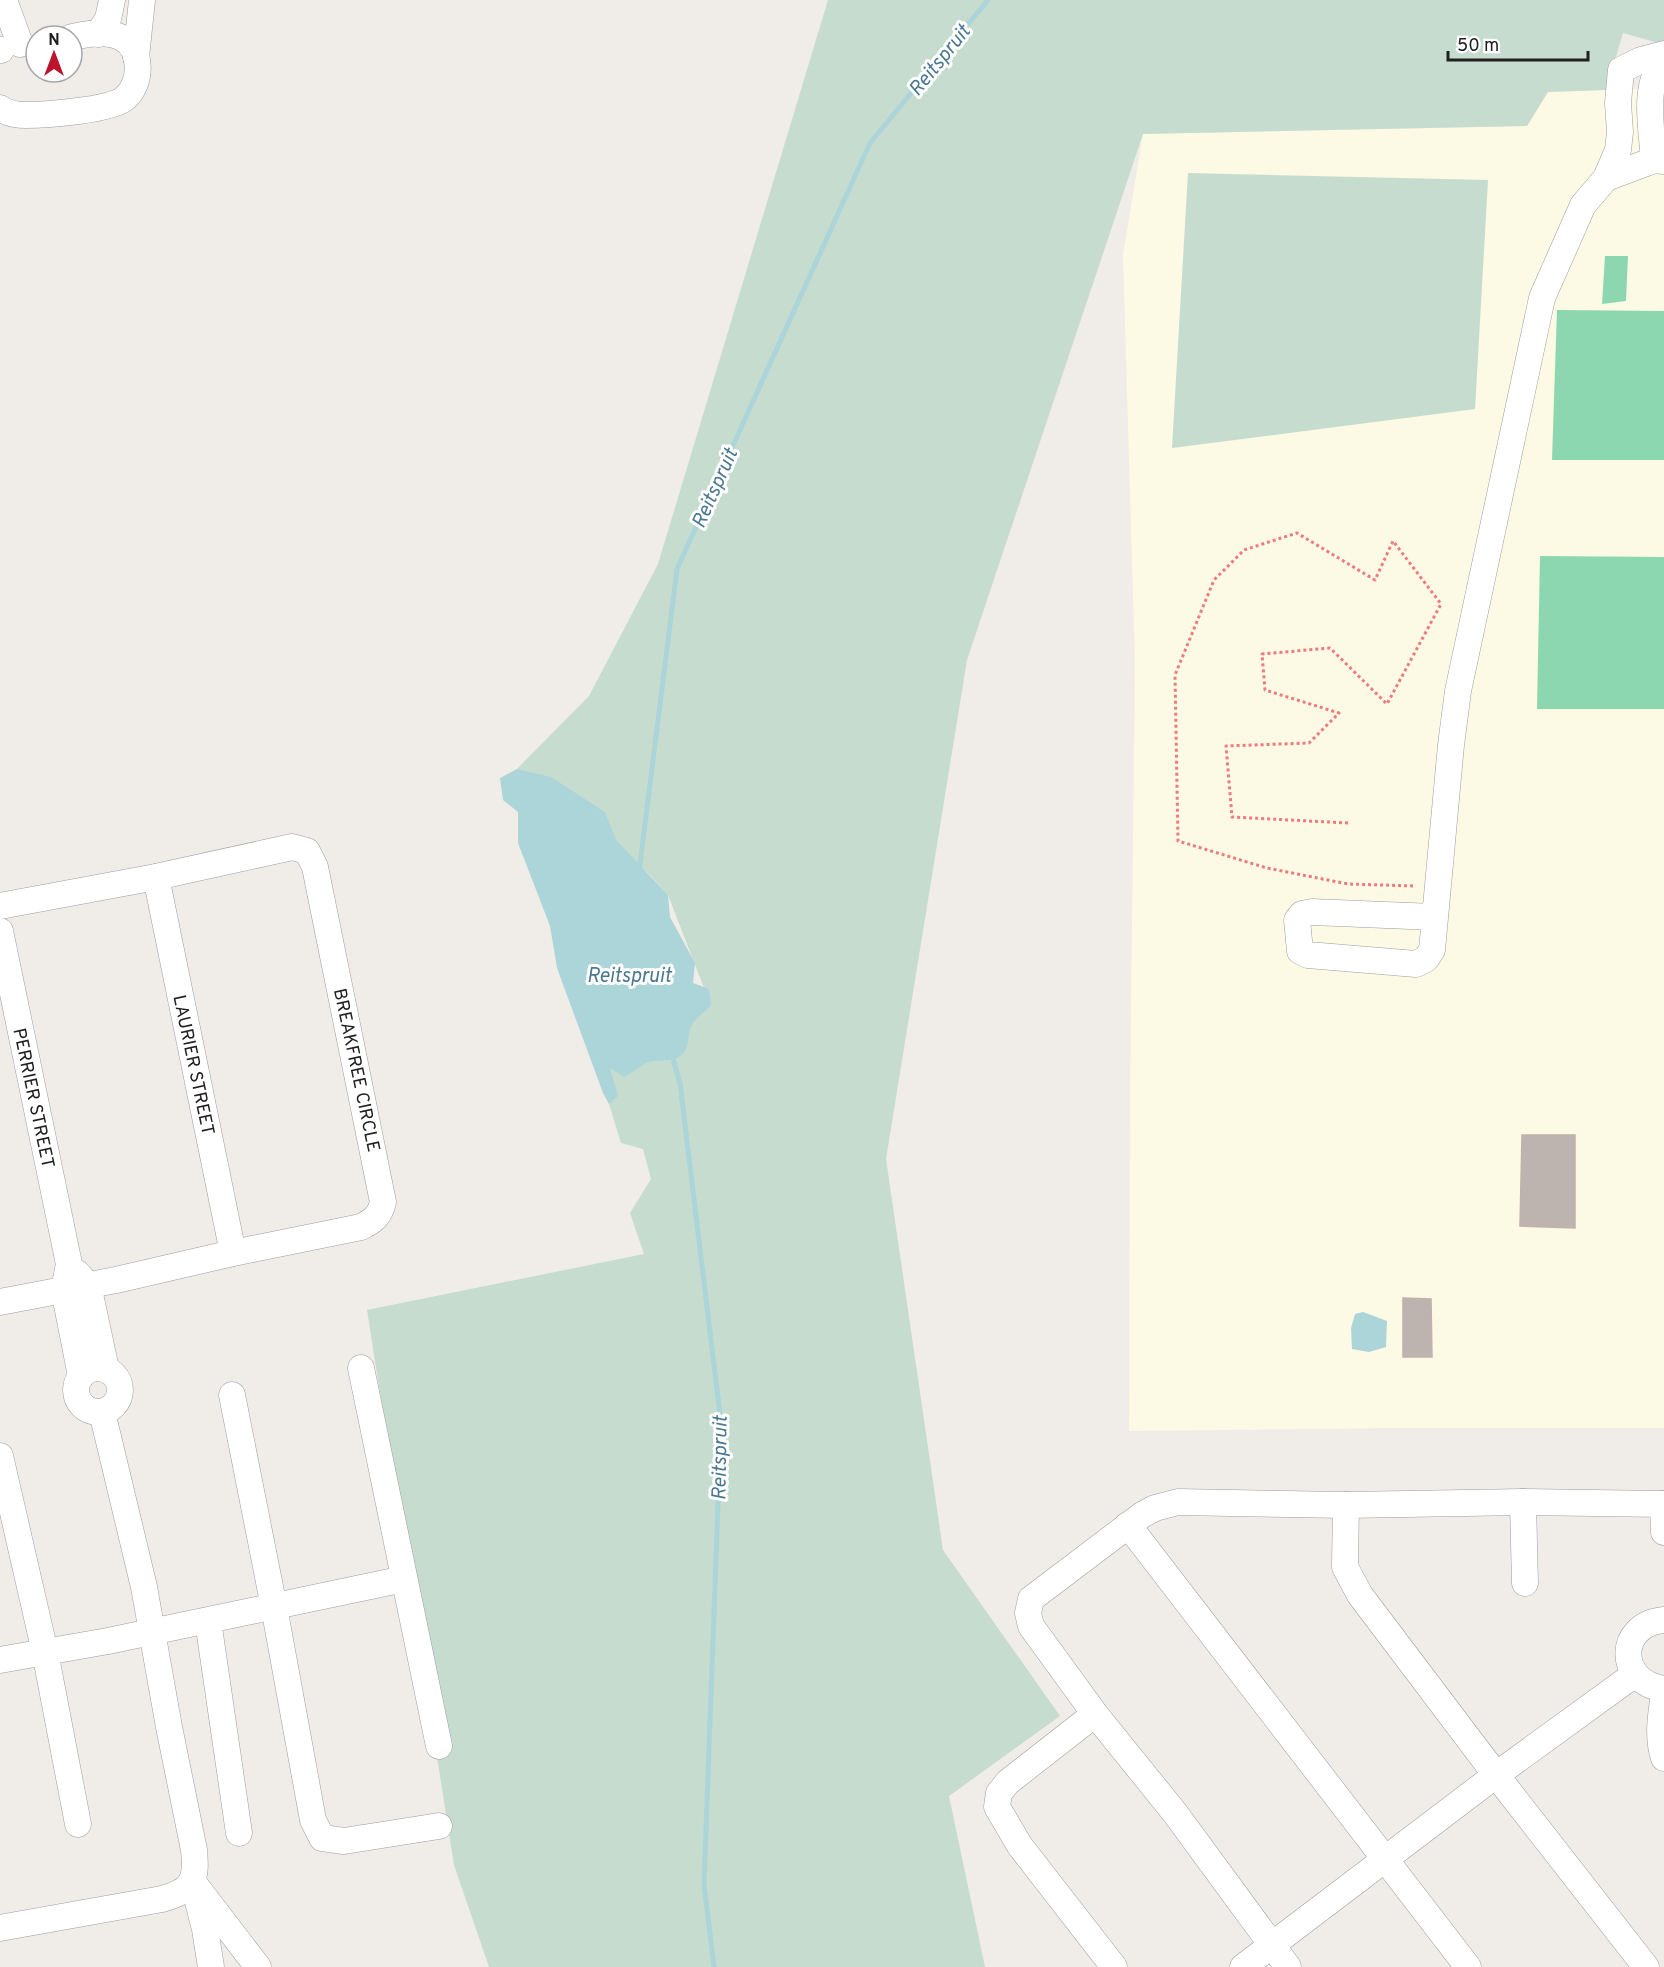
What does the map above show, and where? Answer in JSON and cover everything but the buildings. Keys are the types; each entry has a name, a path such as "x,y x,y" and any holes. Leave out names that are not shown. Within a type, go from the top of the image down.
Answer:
{"street":[{"path":"4,0 11,48"},
{"path":"98,34 108,19 112,0"},
{"path":"1,110 10,114 27,115 103,108 117,104 124,99 132,91 136,81 142,0"},
{"path":"84,36 107,34 123,38 131,46 136,57"},
{"path":"1435,917 1312,912 1302,914 1298,920 1300,951 1308,955 1416,964 1426,959 1432,950 1458,691 1542,298 1583,205 1606,178 1618,150 1621,70 1641,60 1664,54"},
{"path":"1606,178 1659,160 1650,103 1656,69 1664,62"},
{"name":"BREAKFREE CIRCLE","path":"0,906 156,877 292,847 307,850 312,857 320,889 382,1194 381,1211 373,1221 361,1227 0,1302"},
{"name":"LAURIER STREET","path":"156,877 233,1253"},
{"name":"PERRIER STREET","path":"0,931 69,1264 106,1369"},
{"name":"PERRIER STREET","path":"76,1288 81,1376"},
{"path":"93,1368 106,1369 117,1378 120,1392 115,1405 102,1412 94,1412 81,1404 75,1389 81,1376 93,1368"},
{"path":"361,1368 439,1746"},
{"path":"232,1395 314,1820 322,1838 344,1841 439,1826"},
{"path":"0,1928 142,1904 173,1896 184,1890 192,1881 196,1869 195,1850 169,1727 153,1630 102,1412"},
{"path":"0,1456 45,1652 78,1824"},
{"path":"1288,1967 1175,1813 1095,1714 1031,1626 1028,1613 1030,1599 1128,1525 1155,1508 1178,1502 1346,1505 1523,1502 1664,1504 1664,1532"},
{"path":"1523,1502 1525,1583"},
{"path":"1346,1505 1345,1567 1360,1595 1496,1775 1646,1967"},
{"path":"1128,1525 1468,1967"},
{"path":"0,1660 208,1621 404,1579"},
{"path":"1664,1620 1644,1625 1631,1642 1629,1653 1630,1664 1635,1674 1643,1682 1664,1689"},
{"path":"208,1621 239,1833"},
{"path":"1243,1967 1496,1775 1635,1674"},
{"path":"1664,1694 1660,1718 1660,1739 1664,1758"},
{"path":"1095,1714 1008,1782 999,1793 997,1807 1020,1846 1114,1967"},
{"path":"192,1881 205,1929 211,1967"},
{"path":"192,1881 258,1967"}],"path":[{"path":"1348,823 1232,817 1226,746 1310,743 1339,713 1265,690 1262,654 1330,648 1387,705 1441,604 1393,542 1375,580 1298,532 1244,550 1214,580 1175,675 1178,841 1268,868 1348,884 1438,886"}],"shaded area":[{"path":"1664,88 1664,1428 1129,1431 1135,664 1123,255 1143,134 1527,126 1548,92"}],"green space":[{"name":"Reitspruit","path":"828,0 1664,0 1664,42 1658,43 1623,33 1606,90 1548,92 1527,126 1143,134 967,660 886,1159 943,1550 1060,1716 949,1796 985,1967 489,1967 454,1865 367,1310 644,1254 630,1213 651,1179 643,1149 621,1143 609,1104 609,1067 711,1006 668,895 648,873 517,769 589,696 658,564"},
{"path":"1188,173 1488,180 1475,409 1172,448"},
{"path":"1605,256 1628,256 1626,301 1602,304"},
{"path":"1557,310 1664,311 1664,460 1552,460"},
{"path":"1540,556 1664,557 1664,709 1537,709"}],"water":[{"name":"Reitspruit","path":"517,769 551,777 605,812 616,840 668,895 670,917 695,963 693,983 709,989 711,1006 693,1023 687,1047 680,1056 648,1062 624,1077 610,1068 618,1096 609,1104 557,968 550,926 518,843 518,812 503,800 500,778"},
{"path":"1363,1312 1387,1321 1386,1347 1369,1352 1352,1349 1351,1328 1355,1314"}],"waterway":[{"name":"Reitspruit","path":"639,872 677,569 870,143 988,0"},
{"name":"Reitspruit","path":"671,1052 680,1083 721,1423 704,1884 714,1967"}]}
